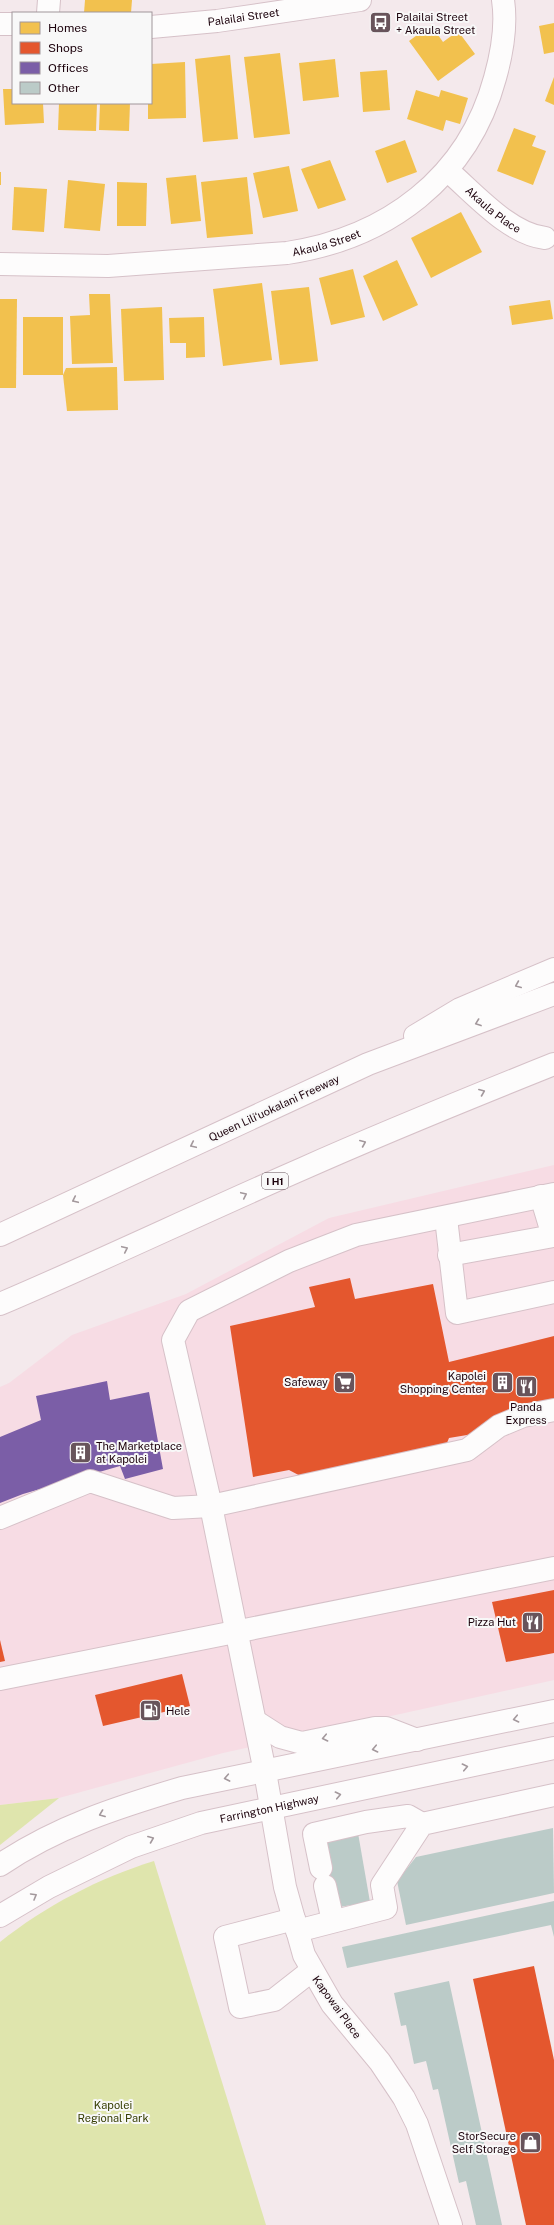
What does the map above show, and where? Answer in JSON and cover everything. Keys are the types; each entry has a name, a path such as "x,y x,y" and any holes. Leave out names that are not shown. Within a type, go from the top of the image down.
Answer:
{"main road":[{"path":"48,12 49,0"},
{"name":"Palailai Street","path":"152,27 217,21 273,6 360,0"},
{"name":"Akaula Street","path":"0,264 108,266 287,253 315,249 367,231 391,218 414,202 447,170 469,140 482,116 492,91 499,64 504,37 503,0"},
{"path":"0,24 12,24"},
{"name":"Akaula Place","path":"447,170 513,228 532,236 545,238"},
{"path":"368,1064 460,1009 554,970"},
{"name":"Queen Liliʻuokalani Freeway","path":"0,1235 368,1064 554,994"},
{"name":"I H1","path":"0,1304 98,1262 300,1169 442,1109 554,1064"},
{"path":"449,1255 554,1238 548,1195"},
{"name":"Kapowai Place","path":"451,2225 418,2124 404,2098 380,2062 332,2004 311,1971 304,1955 285,1887 273,1809 235,1633 211,1506 173,1340 189,1311 289,1261 356,1235 446,1218 548,1195"},
{"path":"446,1218 456,1313 554,1292"},
{"path":"0,1318 98,1262"},
{"path":"0,1518 90,1481 173,1508 211,1506 467,1450 499,1426 522,1416 554,1410"},
{"path":"0,1679 554,1568"},
{"path":"0,1865 68,1827 126,1804 219,1779 265,1772 554,1711"},
{"path":"254,1721 280,1737 302,1743 375,1728 386,1728 417,1740"},
{"name":"Farrington Highway","path":"0,1916 93,1865 160,1835 201,1823 273,1809 554,1748"},
{"path":"332,1921 314,1834 366,1822 408,1816 422,1824 554,1796"},
{"path":"311,1971 274,2000 240,2007 225,1937 296,1925 332,1921 386,1908 382,1885 422,1824"}],"shaded area":[{"path":"554,1165 554,1680 223,1753 59,1798 0,1805 0,1387 9,1383 72,1335 186,1294 329,1218"}],"green space":[{"path":"59,1798 0,1845 0,1805"},
{"name":"Kapolei Regional Park","path":"154,1861 266,2225 0,2225 0,1942 35,1917 73,1894 113,1876"}],"building: Homes":[{"path":"85,0 132,0 131,12 84,12"},
{"path":"554,23 554,52 544,54 539,26"},
{"path":"431,25 443,42 458,31 475,54 438,81 409,41"},
{"path":"280,53 290,134 254,138 244,57"},
{"path":"230,55 238,139 203,142 195,59"},
{"path":"335,59 339,97 303,101 299,63"},
{"path":"185,62 186,118 148,119 148,104 152,104 152,64"},
{"path":"387,70 390,110 363,112 360,72"},
{"path":"554,77 554,105 545,101"},
{"path":"3,89 12,89 12,104 43,104 44,123 5,125"},
{"path":"416,90 439,97 441,90 468,98 460,124 446,120 443,131 407,119"},
{"path":"59,104 97,104 96,131 58,130"},
{"path":"100,104 130,104 129,131 99,130"},
{"path":"514,128 536,136 532,146 546,151 533,185 497,171"},
{"path":"405,140 417,172 387,183 375,151"},
{"path":"330,160 346,200 318,209 301,169"},
{"path":"289,166 298,211 263,218 253,173"},
{"path":"1,172 1,185 0,185"},
{"path":"196,175 201,221 171,224 166,178"},
{"path":"247,177 253,234 207,238 201,182"},
{"path":"68,180 105,184 100,231 64,228"},
{"path":"117,182 147,183 146,226 117,226"},
{"path":"14,187 47,189 44,232 12,230"},
{"path":"461,212 482,252 431,278 411,238"},
{"path":"397,260 418,305 383,321 363,276"},
{"path":"353,269 365,317 331,325 319,278"},
{"path":"262,283 272,360 223,366 213,289"},
{"path":"309,287 318,361 280,365 271,291"},
{"path":"89,294 110,294 113,363 72,364 70,316 90,315"},
{"path":"0,299 17,299 16,388 0,388"},
{"path":"550,300 553,319 512,325 509,306"},
{"path":"162,307 164,380 124,381 121,309"},
{"path":"23,317 63,317 63,375 23,375"},
{"path":"204,317 205,357 186,358 186,343 170,343 169,318"},
{"path":"117,367 118,410 67,411 63,375 66,368"}],"building: Shops":[{"name":"Safeway","path":"350,1278 355,1299 433,1284 449,1362 554,1336 554,1402 473,1434 449,1438 444,1450 308,1480 289,1470 253,1477 230,1326 315,1307 309,1287"},
{"path":"554,1590 554,1653 506,1662 492,1602"},
{"path":"0,1640 5,1661 0,1662"},
{"path":"182,1674 190,1706 103,1726 95,1695"},
{"name":"StorSecure Self Storage","path":"534,1966 554,2060 554,2225 526,2225 473,1979"}],"building: Offices":[{"name":"The Marketplace at Kapolei","path":"107,1381 110,1400 149,1392 163,1469 125,1479 120,1466 23,1494 0,1503 0,1437 41,1420 36,1396"}],"building: Other":[{"path":"553,1828 554,1893 406,1925 397,1881 416,1857"},
{"path":"358,1833 370,1902 333,1908 317,1887 314,1869 321,1840"},
{"path":"554,1901 554,1937 551,1925 347,1968 342,1947"},
{"path":"449,1981 502,2225 476,2225 466,2181 459,2183 438,2089 433,2090 426,2061 414,2064 406,2025 401,2026 394,1993"}],"place":[{"name":"Palailai Street + Akaula Street","path":"381,23"},
{"name":"Safeway","path":"344,1382"},
{"name":"Kapolei Shopping Center","path":"502,1382"},
{"name":"Panda Express","path":"526,1387"},
{"name":"The Marketplace at Kapolei","path":"80,1452"},
{"name":"Pizza Hut","path":"532,1622"},
{"name":"Hele","path":"151,1711"},
{"name":"StorSecure Self Storage","path":"531,2142"}]}
